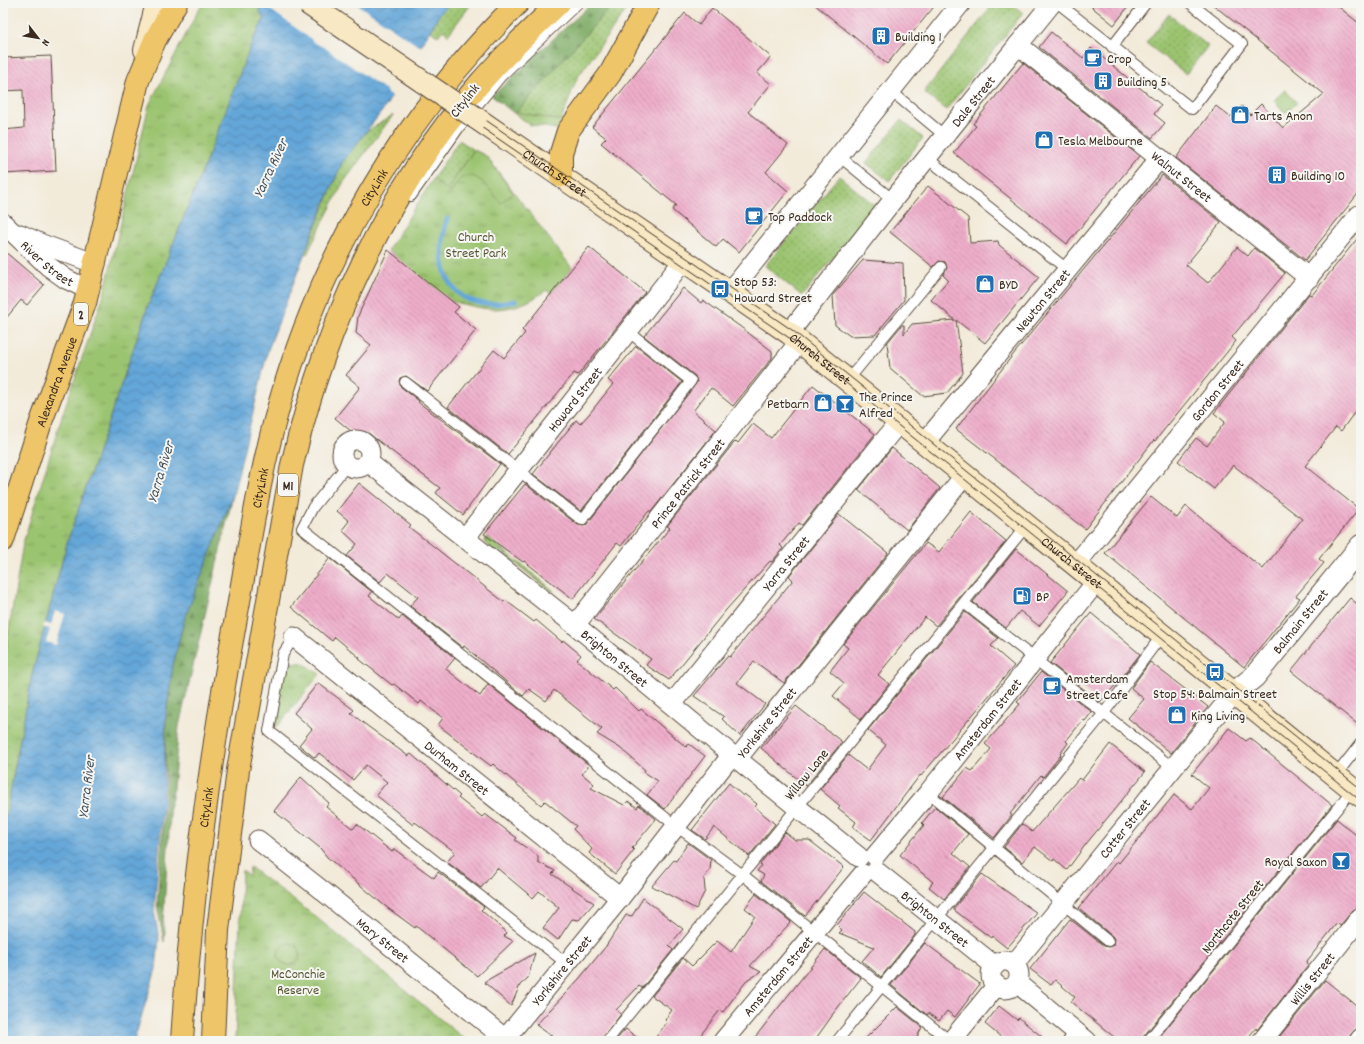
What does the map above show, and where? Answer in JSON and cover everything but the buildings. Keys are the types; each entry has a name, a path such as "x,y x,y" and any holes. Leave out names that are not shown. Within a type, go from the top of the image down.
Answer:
{"main road":[{"name":"Alexandra Avenue","path":"3,540 41,422 89,290 157,3"},
{"name":"Alexandra Avenue","path":"138,81 152,44 176,3"},
{"name":"Church Street","path":"307,3 795,337 1357,792"},
{"name":"CityLink","path":"182,1041 188,959 202,828 230,651 266,460 278,410 298,342 331,264 370,190 392,156 417,119 471,52 518,3"},
{"name":"M1","path":"213,1041 218,930 237,778 258,649 292,465 307,406 323,358 352,284 383,223 426,154 469,96 505,55 559,3"},
{"path":"561,176 561,153 568,131 610,74 649,3"}],"street":[{"path":"730,292 961,3"},
{"name":"Dale Street","path":"795,337 893,200 1052,3"},
{"name":"Walnut Street","path":"1018,45 1309,278"},
{"name":"Newton Street","path":"925,442 1160,158"},
{"name":"Gordon Street","path":"1076,564 1360,216"},
{"name":"River Street","path":"7,226 42,244 96,264"},
{"name":"River Street","path":"7,226 48,266 66,279 89,290"},
{"name":"Howard Street","path":"465,538 629,332 684,260"},
{"name":"Prince Patrick Street","path":"575,625 795,337"},
{"name":"Yarra Street","path":"672,704 900,421"},
{"path":"354,440 363,442 367,445 370,453 368,462 364,466 356,468 348,465 343,458 342,453 346,445 354,440"},
{"name":"Brighton Street","path":"368,462 575,625 796,808 995,966"},
{"name":"Yorkshire Street","path":"506,1040 566,963 620,898 727,760 737,759 966,475"},
{"name":"Balmain Street","path":"1234,693 1254,677 1361,546"},
{"name":"Amsterdam Street","path":"723,1041 928,793 1034,658 1097,581"},
{"name":"Durham Street","path":"294,637 620,898"},
{"name":"Cotter Street","path":"1014,964 1234,693"},
{"name":"Mary Street","path":"258,840 330,896 506,1040"},
{"name":"Willis Street","path":"1262,1041 1361,917"},
{"path":"1002,961 1011,962 1014,964 1019,975 1016,983 1013,986 1005,988 997,985 994,982 992,973 995,966 1002,961"},
{"path":"1016,983 1077,1038"},
{"path":"950,1041 997,985"}],"lane":[{"name":"Citylink","path":"383,223 403,207 460,126 501,76 578,3"},
{"path":"1058,3 1192,109 1242,44 1190,3"},
{"path":"1112,47 1146,3"},
{"path":"891,91 945,136"},
{"path":"839,156 893,200"},
{"path":"927,158 1068,270"},
{"path":"848,380 941,267"},
{"path":"405,382 582,520 691,382 629,332"},
{"path":"348,465 313,507 302,528 676,826 743,875 880,987 950,1041"},
{"name":"Willow Lane","path":"607,1041 1027,525"},
{"path":"964,603 1173,768"},
{"path":"837,1041 1104,713 1162,635"},
{"path":"294,637 283,654 269,731 566,963"},
{"path":"1336,775 1361,743"},
{"name":"Northcote Street","path":"1148,1041 1357,792"},
{"path":"928,793 1108,941"}],"green space":[{"path":"204,3 264,3 259,10 264,19 252,42 147,309 67,543 32,675 3,831 3,667 23,543 62,416 104,294 149,105 200,7"},
{"path":"450,3 472,3 448,35 443,30 438,36 430,31 439,15"},
{"path":"592,3 631,3 627,9 611,6 515,114 492,96"},
{"path":"994,3 1010,3 1023,13 946,110 924,92"},
{"path":"612,5 627,9 577,78 561,121 516,112"},
{"path":"1169,14 1208,46 1186,74 1146,43"},
{"path":"1285,90 1297,103 1285,113 1274,100"},
{"path":"516,112 561,121 558,129 531,125 515,114"},
{"path":"393,115 343,183 307,254 305,253 342,163 366,132"},
{"path":"901,120 923,138 889,181 866,163"},
{"path":"459,140 474,150 447,190 433,179"},
{"name":"Church Street Park","path":"474,150 486,156 572,268 551,294 546,290 528,301 508,308 499,309 489,309 456,303 434,289 388,250 433,179 447,190"},
{"path":"474,150 486,156 513,193 501,203 483,182 470,176 464,177 457,183 451,193 447,190"},
{"path":"839,176 876,206 802,296 765,266"},
{"path":"233,495 179,726 172,798 169,807 170,816 163,923 165,930 164,942 157,906 165,799 166,714 173,665 184,620"},
{"path":"487,537 554,591 552,592 500,551 495,553 484,542"},
{"path":"286,662 303,663 320,674 277,727 273,718"},
{"name":"McConchie Reserve","path":"250,867 317,918 467,1041 235,1041 242,870 249,876"},
{"path":"289,943 297,946 300,954 297,962 289,965 281,962 278,954 281,946"}],"water":[{"name":"Yarra River","path":"264,3 450,3 439,15 386,106 342,163 314,229 268,350 233,495 184,620 173,665 166,714 163,802 154,911 159,938 156,969 134,1041 3,1041 3,831 32,675 67,543 147,309 252,42 264,19 259,10"}],"pier":[{"path":"261,3 355,3 417,45 423,47 394,97 387,94 386,90 325,48 313,42 311,39"},
{"path":"55,611 65,614 56,645 46,642 50,629 42,627 44,623 51,625"}],"waterway":[{"path":"447,219 443,239 443,257 446,273 452,286 462,296 476,302 494,304 515,301"}],"tram line":[{"path":"300,3 798,344 1361,801"},
{"path":"315,3 792,330 1361,789"}],"place":[{"name":"Building 1","path":"881,36"},
{"name":"Crop","path":"1093,58"},
{"name":"Building 5","path":"1103,81"},
{"name":"Tarts Anon","path":"1240,115"},
{"name":"Tesla Melbourne","path":"1044,140"},
{"name":"Building 10","path":"1277,175"},
{"name":"Top Paddock","path":"754,216"},
{"name":"BYD","path":"985,284"},
{"name":"Stop 53: Howard Street","path":"720,289"},
{"name":"Petbarn","path":"823,403"},
{"name":"The Prince Alfred","path":"845,404"},
{"name":"BP","path":"1022,596"},
{"name":"Stop 54: Balmain Street","path":"1215,672"},
{"name":"Amsterdam Street Cafe","path":"1052,686"},
{"name":"King Living","path":"1177,715"},
{"name":"Royal Saxon","path":"1341,861"}]}
